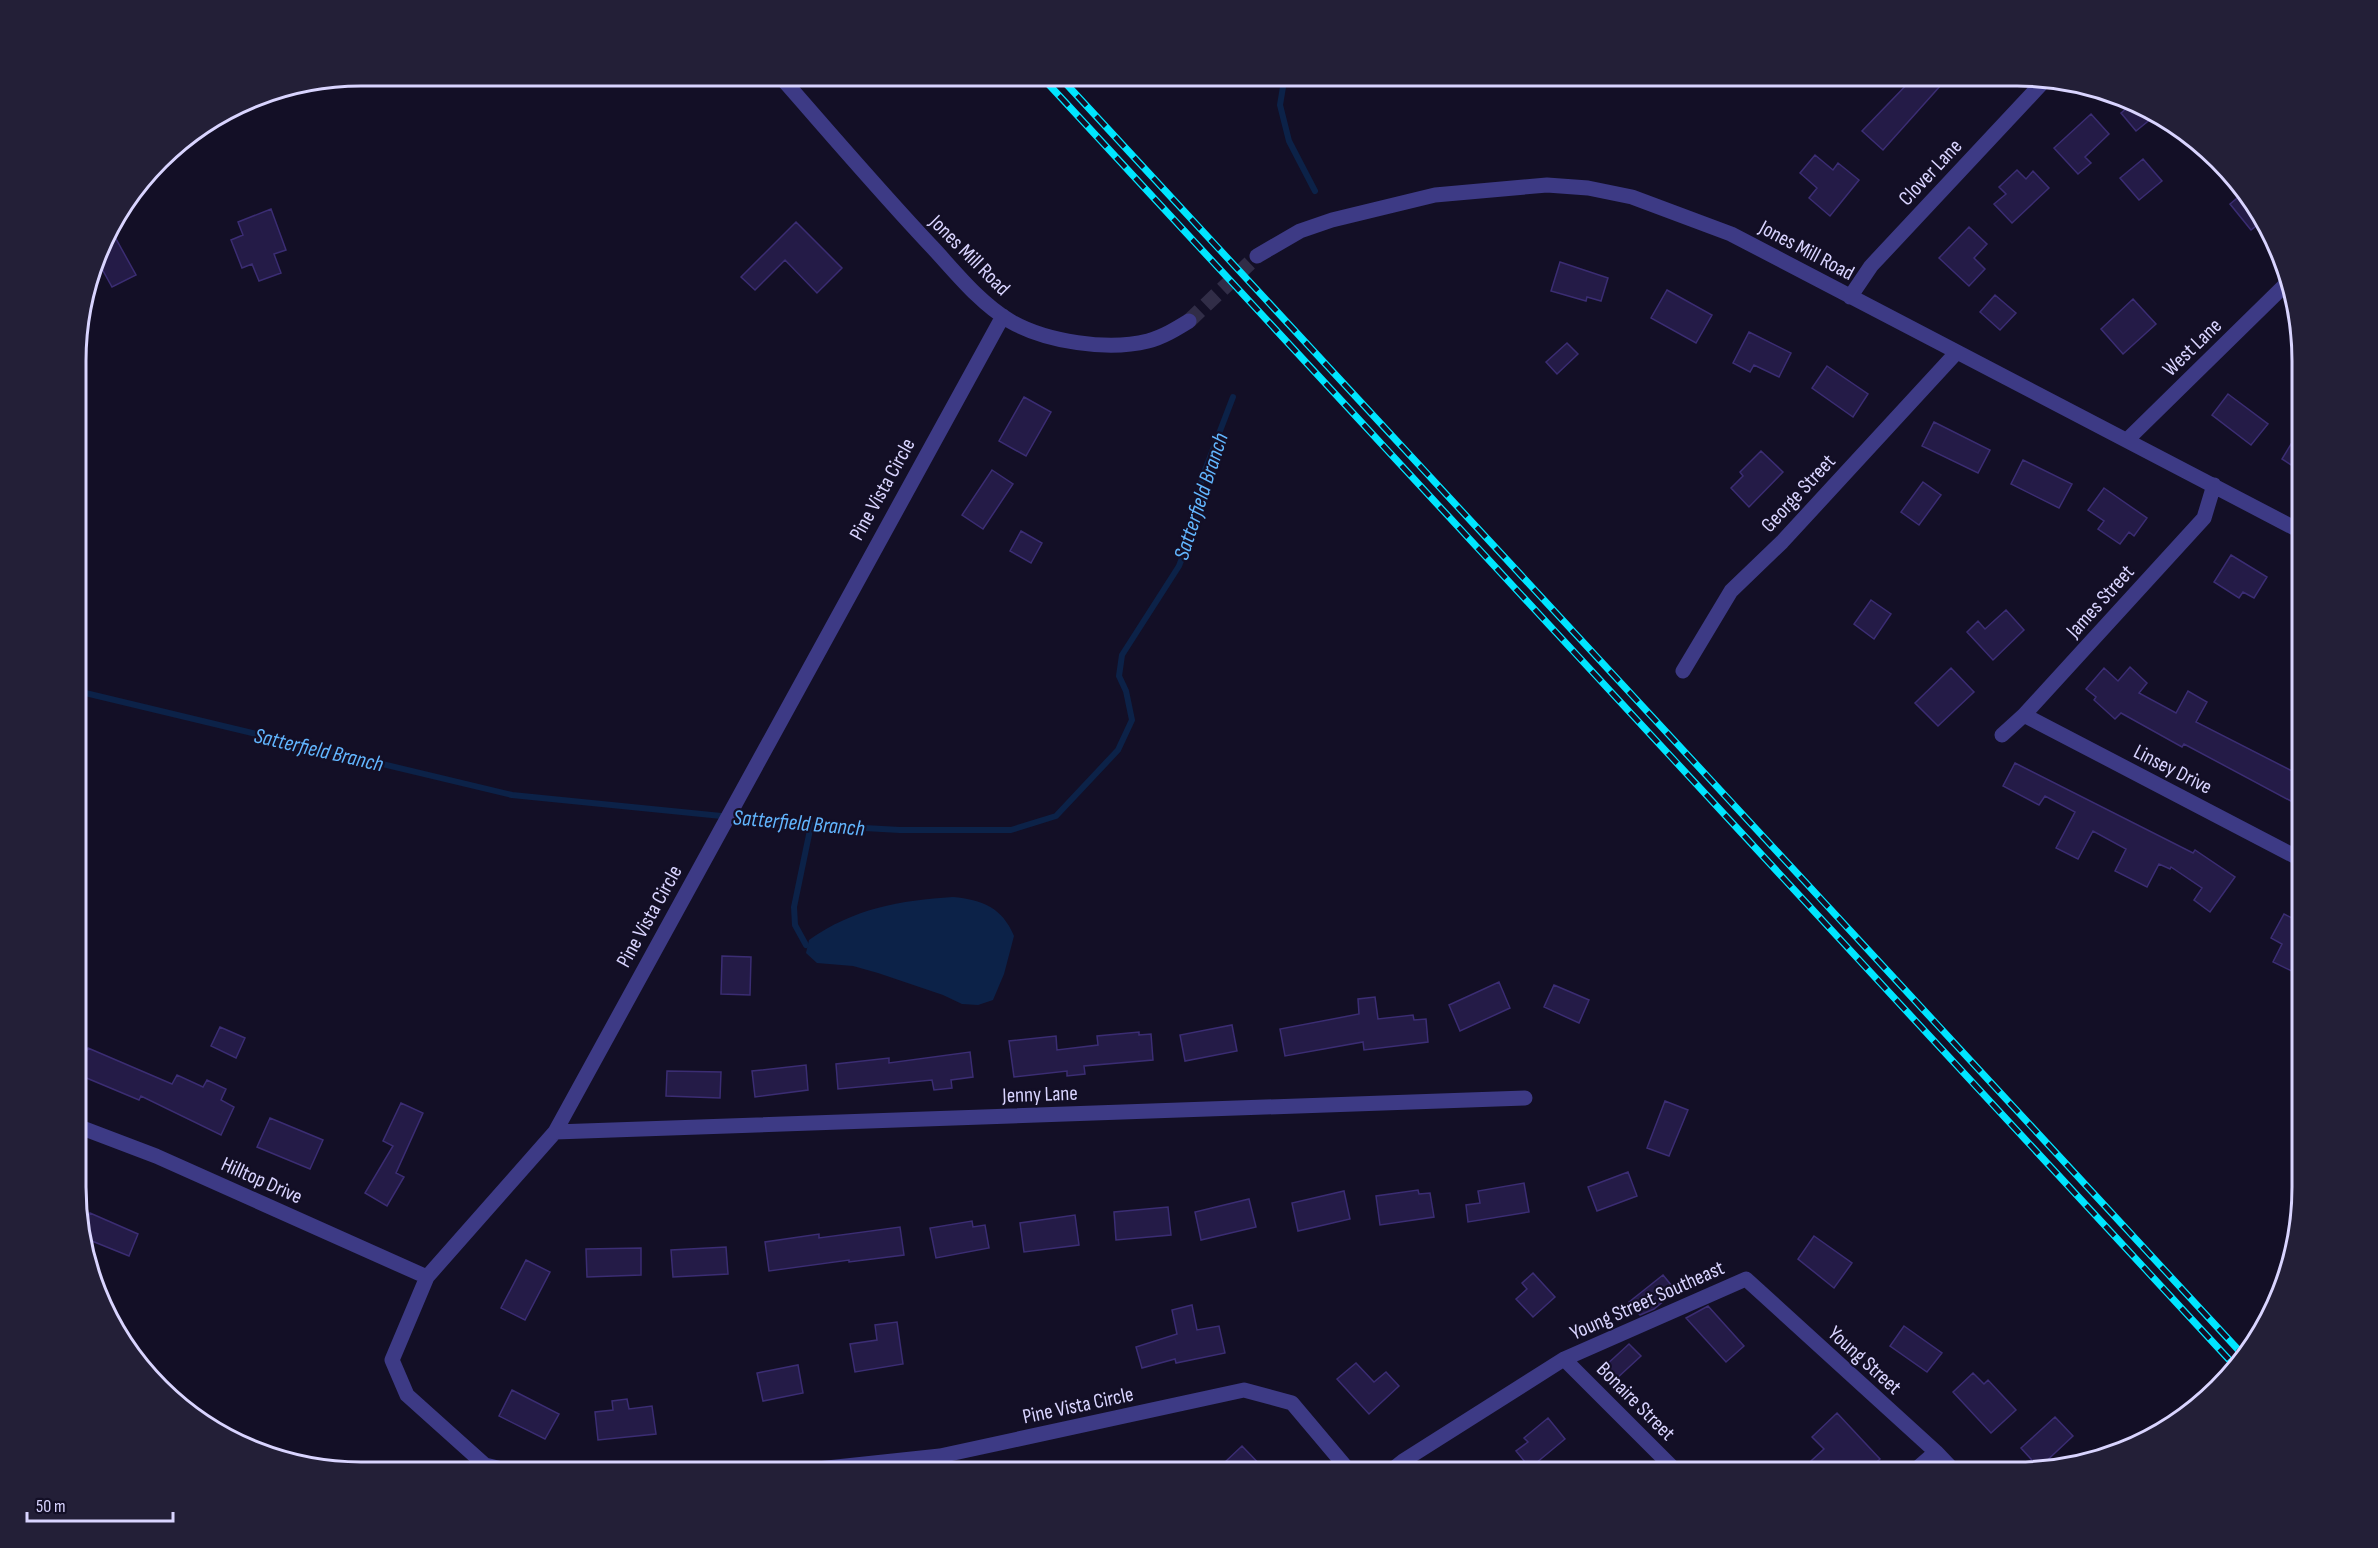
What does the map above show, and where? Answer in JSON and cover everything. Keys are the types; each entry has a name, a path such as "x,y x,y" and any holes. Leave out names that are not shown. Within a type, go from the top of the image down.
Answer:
{"street":[{"name":"Jones Mill Road","path":"789,86 907,220 983,300 1003,316 1027,329 1057,339 1111,344 1145,341 1159,337 1189,321"},
{"name":"Clover Lane","path":"1850,297 1871,266 2039,86"},
{"name":"Jones Mill Road","path":"1257,256 1285,238 1316,224 1435,195 1547,185 1568,186 1632,197 1731,234 2128,439 2292,527"},
{"name":"West Lane","path":"2128,439 2282,288"},
{"name":"Pine Vista Circle","path":"482,1462 407,1395 392,1360 428,1277 555,1132 1003,316"},
{"name":"George Street","path":"1683,671 1731,591 1782,542 1957,352"},
{"name":"James Street","path":"2002,735 2024,716 2204,518 2214,485"},
{"name":"Linsey Drive","path":"2024,716 2292,855"},
{"name":"Jenny Lane","path":"555,1132 1525,1098"},
{"name":"Hilltop Drive","path":"86,1129 156,1156 428,1277"},
{"name":"Young Street Southeast","path":"1403,1461 1564,1359 1746,1279"},
{"name":"Young Street","path":"1746,1279 1946,1462"},
{"name":"Bonaire Street","path":"1564,1359 1667,1462"},
{"name":"Pine Vista Circle","path":"884,1462 940,1456 1244,1390 1292,1403 1342,1462"},
{"path":"1924,1462 1936,1452"},
{"path":"940,1456 944,1462"}],"water":[{"path":"953,897 973,900 990,907 1003,918 1014,936 1004,974 993,1000 978,1005 962,1004 943,995 878,973 853,966 817,963 806,953 809,940 825,929 860,914 896,904"}],"building":[{"path":"1905,86 1940,86 1883,150 1862,131"},
{"path":"2127,108 2150,120 2136,131 2121,113"},
{"path":"2091,114 2109,134 2085,157 2091,163 2078,174 2054,148"},
{"path":"1815,155 1833,170 1838,163 1859,180 1830,216 1809,198 1817,188 1800,173"},
{"path":"2143,159 2162,181 2139,200 2120,178"},
{"path":"2017,170 2026,179 2033,171 2049,188 2012,223 1994,204 2006,194 1999,187"},
{"path":"2239,197 2257,225 2251,230 2230,204"},
{"path":"271,209 286,250 274,254 281,273 259,281 252,264 242,268 231,240 243,235 238,222"},
{"path":"796,222 842,268 817,293 785,260 755,290 741,277"},
{"path":"1969,227 1987,244 1974,258 1985,269 1969,286 1939,258"},
{"path":"115,237 136,275 112,287 101,268"},
{"path":"1560,262 1608,278 1601,301 1587,297 1586,301 1551,291"},
{"path":"1667,290 1712,315 1696,343 1651,318"},
{"path":"1995,295 2016,313 2000,330 1980,312"},
{"path":"2133,299 2156,324 2123,354 2101,329"},
{"path":"1749,332 1791,353 1779,377 1754,365 1750,372 1733,363"},
{"path":"1567,343 1578,354 1557,374 1546,362"},
{"path":"1827,366 1868,394 1853,417 1812,388"},
{"path":"2228,394 2268,424 2251,445 2212,415"},
{"path":"1024,397 1051,412 1026,456 999,441"},
{"path":"1934,422 1990,450 1978,473 1922,446"},
{"path":"2292,442 2292,466 2282,459"},
{"path":"1761,451 1783,472 1749,507 1731,488 1743,476 1740,472"},
{"path":"2023,460 2072,484 2059,508 2011,484"},
{"path":"992,470 1013,484 983,529 962,515"},
{"path":"1923,482 1941,495 1919,525 1901,512"},
{"path":"2104,488 2147,518 2134,536 2129,532 2120,544 2098,529 2104,521 2088,510"},
{"path":"1021,531 1042,543 1031,563 1010,551"},
{"path":"2231,555 2267,577 2254,598 2243,592 2239,598 2214,582"},
{"path":"1871,600 1891,614 1874,639 1854,624"},
{"path":"2006,610 2024,630 1993,660 1967,632 1978,621 1985,629"},
{"path":"2130,667 2147,683 2139,693 2176,713 2188,691 2207,702 2196,722 2292,771 2292,802 2184,744 2182,747 2121,713 2115,719 2094,700 2096,697 2086,689 2104,668 2118,681"},
{"path":"1951,668 1974,692 1938,726 1915,703"},
{"path":"2015,763 2193,853 2195,850 2235,877 2210,912 2194,900 2202,888 2171,867 2170,869 2159,864 2147,887 2115,871 2126,849 2093,831 2078,859 2056,848 2075,812 2045,796 2039,805 2003,786"},
{"path":"2284,914 2292,918 2292,971 2273,962 2282,944 2271,938"},
{"path":"722,956 751,957 750,995 721,994"},
{"path":"1499,982 1510,1008 1460,1031 1449,1005"},
{"path":"1554,985 1589,1000 1579,1023 1544,1007"},
{"path":"1375,997 1378,1019 1413,1015 1414,1020 1426,1019 1428,1042 1364,1050 1363,1042 1285,1056 1280,1029 1359,1014 1358,999"},
{"path":"1232,1025 1237,1051 1185,1061 1180,1035"},
{"path":"220,1027 245,1038 236,1058 211,1046"},
{"path":"1139,1032 1139,1035 1151,1034 1153,1060 1084,1066 1085,1074 1067,1076 1067,1071 1014,1077 1009,1041 1056,1036 1057,1050 1098,1045 1097,1036"},
{"path":"88,1048 172,1084 177,1075 203,1087 207,1080 226,1089 221,1100 234,1107 221,1135 141,1096 139,1100 86,1078"},
{"path":"970,1052 973,1077 951,1080 952,1088 934,1090 932,1080 838,1089 836,1064 889,1058 889,1063"},
{"path":"806,1065 808,1090 755,1097 752,1071"},
{"path":"667,1071 721,1072 720,1098 666,1096"},
{"path":"1665,1101 1688,1110 1669,1156 1647,1148"},
{"path":"401,1103 423,1113 396,1173 404,1177 387,1206 365,1193 393,1146 383,1141"},
{"path":"270,1118 323,1140 310,1169 257,1147"},
{"path":"1628,1172 1637,1196 1597,1211 1588,1187"},
{"path":"1524,1183 1529,1212 1468,1222 1466,1205 1480,1203 1478,1191"},
{"path":"1418,1190 1419,1194 1430,1193 1434,1217 1380,1225 1376,1196"},
{"path":"1344,1191 1350,1219 1298,1231 1292,1203"},
{"path":"1249,1199 1256,1227 1201,1240 1195,1212"},
{"path":"1168,1207 1171,1235 1116,1240 1114,1212"},
{"path":"90,1213 138,1234 129,1256 91,1241 88,1220"},
{"path":"1075,1215 1079,1245 1024,1252 1020,1223"},
{"path":"972,1221 973,1227 985,1225 989,1248 936,1258 930,1228"},
{"path":"900,1227 904,1255 769,1271 765,1242 819,1234 819,1238"},
{"path":"1814,1236 1852,1263 1834,1288 1798,1259"},
{"path":"726,1247 728,1274 673,1277 671,1250"},
{"path":"641,1248 641,1275 587,1277 586,1249"},
{"path":"526,1260 550,1272 525,1320 501,1308"},
{"path":"1533,1273 1555,1297 1533,1317 1516,1299 1527,1289 1522,1283"},
{"path":"1663,1275 1676,1291 1654,1309 1640,1315 1629,1302"},
{"path":"1192,1305 1197,1330 1219,1326 1225,1353 1176,1363 1175,1359 1142,1368 1136,1347 1177,1334 1172,1310"},
{"path":"1708,1306 1744,1346 1726,1362 1686,1318"},
{"path":"897,1322 903,1364 855,1372 850,1344 877,1340 875,1325"},
{"path":"1904,1326 1942,1353 1927,1372 1890,1346"},
{"path":"1629,1344 1641,1356 1615,1380 1604,1367"},
{"path":"1356,1363 1374,1382 1386,1372 1399,1386 1369,1414 1337,1379"},
{"path":"798,1365 803,1393 763,1401 757,1373"},
{"path":"1973,1373 1984,1384 1988,1380 2016,1410 1991,1433 1953,1392"},
{"path":"512,1390 559,1414 545,1439 499,1416"},
{"path":"627,1399 629,1409 652,1406 656,1434 598,1440 595,1412 613,1410 612,1401"},
{"path":"1837,1413 1880,1459 1877,1462 1810,1462 1824,1449 1812,1437"},
{"path":"2055,1417 2073,1436 2047,1461 2034,1462 2021,1448"},
{"path":"1548,1418 1565,1439 1537,1462 1525,1462 1516,1451 1528,1442 1524,1438"},
{"path":"1242,1446 1257,1462 1225,1462"}],"waterway":[{"name":"Satterfield Branch","path":"1283,86 1280,105 1289,141 1315,191"},
{"name":"Satterfield Branch","path":"86,693 512,795 811,825 900,830 1011,830 1056,816 1118,750 1132,720 1126,691 1119,676 1122,655 1179,566 1194,526 1202,478 1233,397"},
{"path":"806,945 795,925 794,907 811,825"}],"tunnel":[{"path":"1189,321 1257,256"}],"railway":[{"path":"1050,86 2231,1361"},
{"path":"1068,86 2239,1351"}]}
